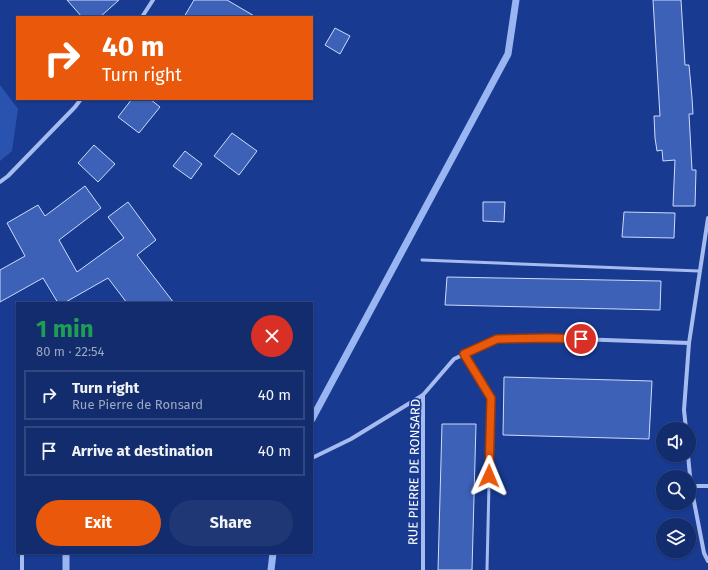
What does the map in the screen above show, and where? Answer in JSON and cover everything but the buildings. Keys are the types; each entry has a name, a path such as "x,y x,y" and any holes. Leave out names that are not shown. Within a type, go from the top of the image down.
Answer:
{"street":[{"path":"143,16 153,0"},
{"path":"0,182 8,176 80,100"},
{"path":"685,422 684,410 689,343 708,218"},
{"name":"RUE PIERRE DE RONSARD","path":"423,570 423,395 454,360 497,339 550,338 689,343"},
{"path":"313,458 351,439 423,395"},
{"path":"696,486 708,486"},
{"path":"696,510 704,553 708,561"},
{"path":"22,554 22,570"}],"lane":[{"path":"422,260 699,271"},
{"path":"464,354 491,398 487,570"}],"shaded area":[{"path":"0,85 18,109 12,151 0,161"}],"waterway":[{"path":"313,417 508,54 516,0"},
{"path":"66,554 66,570"},
{"path":"271,570 273,554"}],"route":[{"path":"489,476 491,398 464,354 497,339 581,339"}]}
